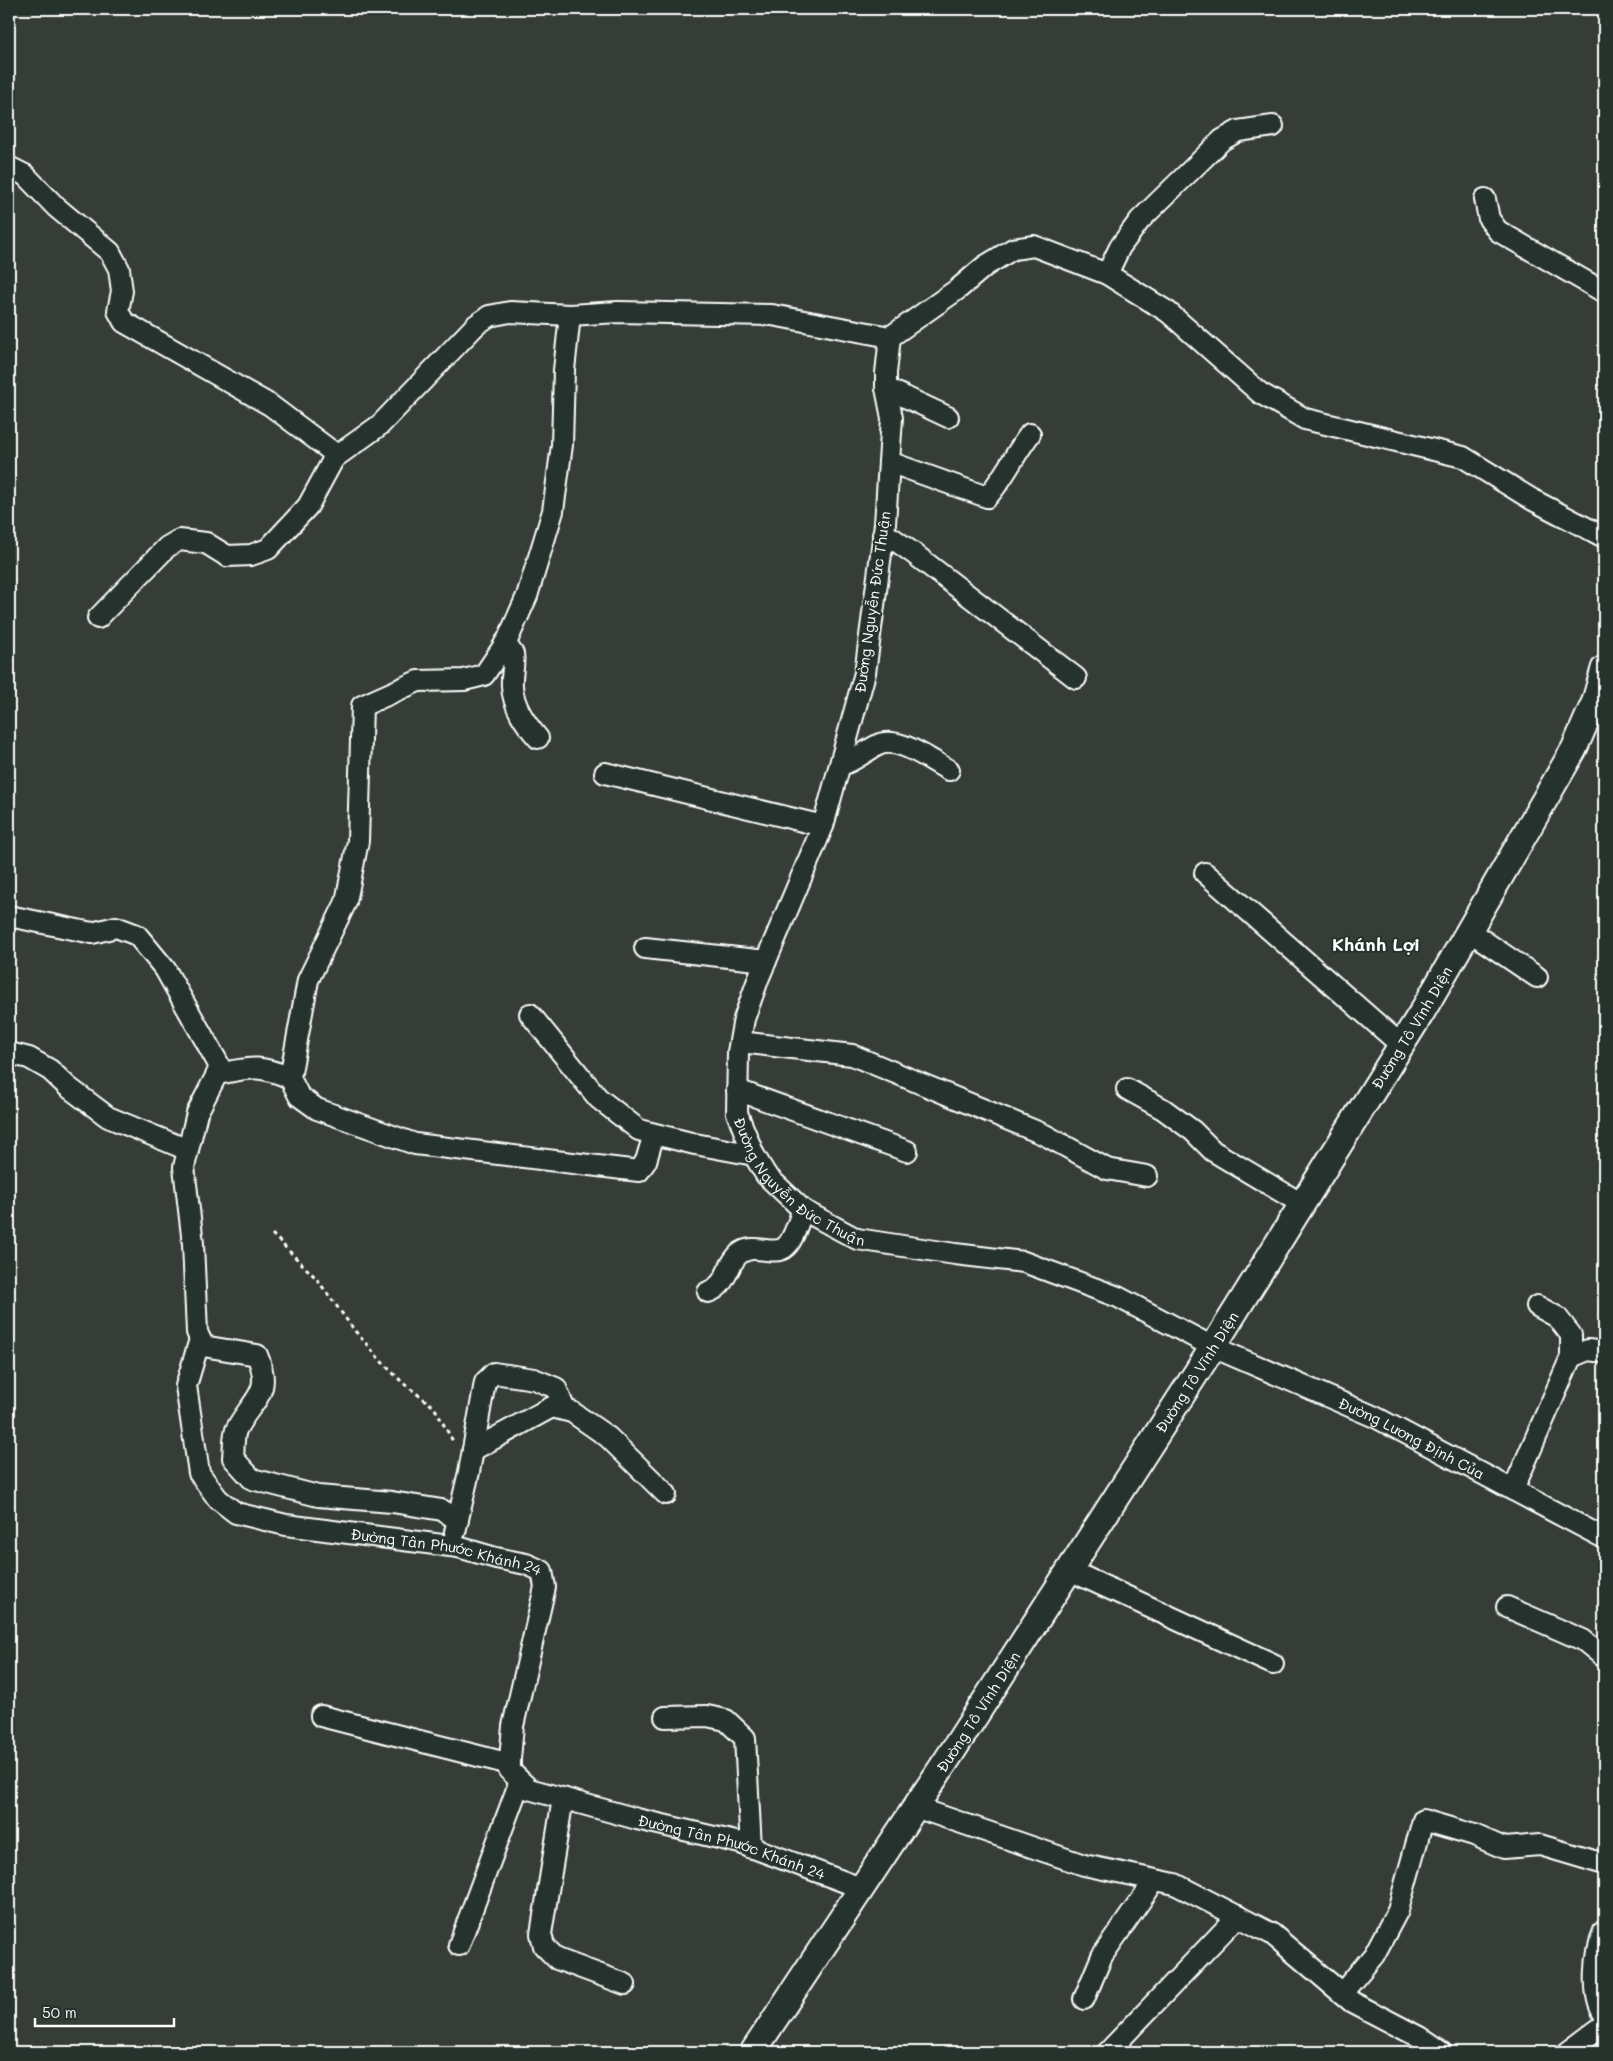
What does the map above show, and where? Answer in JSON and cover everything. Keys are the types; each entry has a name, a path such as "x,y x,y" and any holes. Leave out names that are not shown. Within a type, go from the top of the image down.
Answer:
{"main road":[{"name":"Đường Tô Vĩnh Diện","path":"753,2052 915,1807 1213,1347 1401,1045 1600,703 1604,669"}],"street":[{"path":"1107,274 1120,247 1140,220 1222,140 1238,130 1272,126"},
{"path":"9,167 25,174 56,207 110,252 119,269 122,290 118,311 124,322 270,405 330,450 334,458"},
{"path":"1485,199 1489,219 1498,231 1526,249 1604,292"},
{"path":"98,618 167,547 179,540 206,543 227,556 251,555 268,548 308,506 334,458 380,425 476,325 490,316 510,312 570,315 618,312 772,315 890,337 985,266 1013,249 1034,246 1107,274 1168,312 1260,392 1305,419 1463,457 1533,500 1604,537"},
{"path":"570,315 564,370 562,445 553,511 527,596 505,643 484,675 464,680 418,680 362,706 358,841 346,902 308,980 290,1078 299,1096 317,1109 415,1144 639,1172 646,1161 654,1134"},
{"name":"Đường Nguyễn Đức Thuận","path":"890,337 886,388 892,418 889,462 883,536 865,673 841,765 822,826 744,1019 738,1052 737,1113 754,1155 766,1175 803,1210 858,1239 954,1254 1024,1262 1118,1297 1213,1347"},
{"path":"886,388 948,417"},
{"path":"889,462 987,497 999,483 1014,455 1030,434"},
{"path":"883,536 892,538 913,553 1076,678"},
{"path":"505,643 513,654 512,686 517,709 528,727 538,738"},
{"path":"841,765 852,762 879,744 890,742 903,745 949,770"},
{"path":"605,773 822,826"},
{"path":"1205,873 1401,1045"},
{"path":"9,916 92,933 116,927 137,935 165,969 218,1064 219,1070 197,1114 184,1167 193,1244 197,1332 200,1340 203,1346 256,1355 263,1371 261,1394 235,1432 233,1458 252,1479 318,1496 392,1502 442,1510 458,1520"},
{"path":"1469,931 1537,977"},
{"path":"645,948 766,961"},
{"path":"530,1014 598,1098 639,1130 695,1144 754,1155"},
{"path":"740,1042 852,1055 1044,1135 1107,1169 1147,1176"},
{"path":"9,1053 30,1058 50,1070 68,1087 108,1117 188,1150"},
{"path":"217,1074 254,1067 273,1070 290,1078"},
{"path":"738,1090 907,1151"},
{"path":"1127,1090 1163,1109 1193,1131 1213,1151 1302,1204"},
{"path":"708,1292 719,1287 733,1262 743,1252 752,1249 777,1251 785,1247 803,1210"},
{"path":"1513,1490 1571,1357 1571,1335 1557,1317 1537,1306"},
{"name":"Đường Tân Phước Khánh 24","path":"200,1340 186,1386 199,1472 218,1499 236,1513 286,1524 452,1546 526,1564 542,1571 545,1587 513,1726 515,1772 529,1789 751,1848 861,1888"},
{"name":"Đường Lương Định Của","path":"1213,1347 1375,1417 1604,1538"},
{"path":"1571,1357 1588,1350 1604,1352"},
{"path":"452,1546 469,1472 486,1382 494,1373 534,1379 556,1388 565,1410"},
{"path":"473,1450 552,1406 572,1412 608,1437 666,1494"},
{"path":"1069,1570 1273,1664"},
{"path":"1507,1607 1583,1640 1604,1657"},
{"path":"321,1716 515,1772 459,1945"},
{"path":"665,1717 707,1716 726,1720 745,1738 751,1848"},
{"path":"563,1798 541,1934 544,1946 557,1959 625,1984"},
{"path":"915,1807 1084,1865 1175,1884 1272,1934 1352,2002 1419,2037 1441,2052"},
{"path":"1342,1993 1374,1955 1398,1910 1423,1820 1474,1835 1504,1848 1540,1846 1604,1864"},
{"path":"1084,1999 1102,1956 1155,1880"},
{"path":"1108,2052 1238,1916"},
{"path":"1604,1931 1601,1938 1596,1972 1598,2001 1604,2014"},
{"path":"1568,2052 1604,2025"}],"path":[{"path":"272,1234 316,1278 355,1331 389,1369 403,1383 434,1407 469,1472"}],"district":[{"name":"Khánh Lợi","path":"1376,944"}]}
